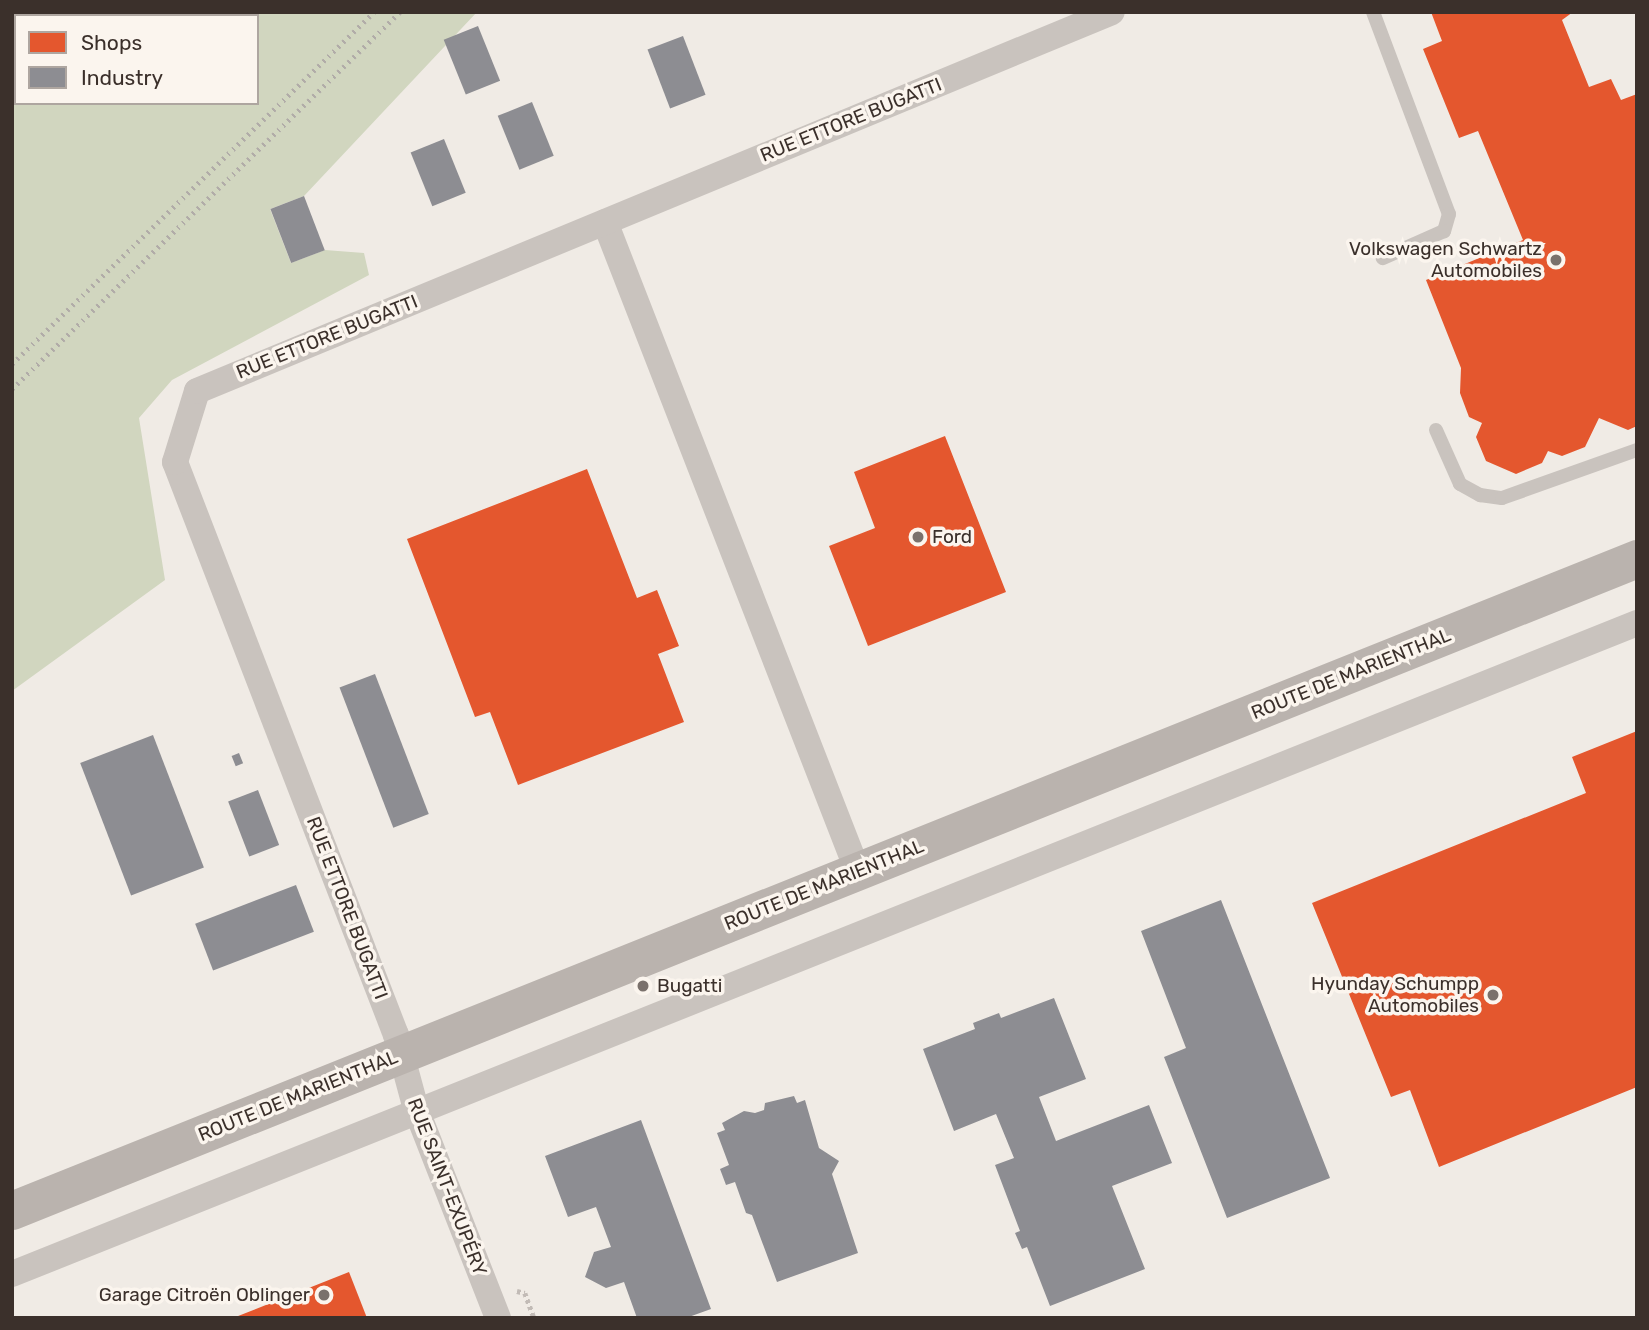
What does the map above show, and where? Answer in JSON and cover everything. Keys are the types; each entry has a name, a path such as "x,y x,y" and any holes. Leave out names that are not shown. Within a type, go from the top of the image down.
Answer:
{"street":[{"name":"RUE ETTORE BUGATTI","path":"400,1055 175,462 197,391 1112,12"},
{"path":"605,222 858,872"},
{"name":"ROUTE DE MARIENTHAL","path":"12,1211 1637,559"},
{"path":"12,1274 416,1109 1637,623"},
{"name":"RUE SAINT-EXUPÉRY","path":"400,1055 416,1109 498,1318"}],"lane":[{"path":"1373,12 1449,214 1444,231 1383,258"},
{"path":"1436,430 1460,484 1480,495 1502,498 1637,450"}],"path":[{"path":"525,1293 534,1318"}],"green space":[{"path":"12,12 477,12 304,196 270,209 291,263 325,250 364,253 369,275 172,380 139,418 165,580 12,691"}],"building: Shops":[{"name":"Volkswagen Schwartz Automobiles","path":"1431,12 1573,12 1562,20 1589,87 1611,79 1621,100 1637,94 1637,426 1628,430 1599,418 1585,447 1562,456 1548,451 1542,463 1516,474 1486,461 1476,437 1482,423 1469,417 1460,393 1461,368 1426,280 1523,240 1478,131 1459,138 1423,49 1442,41"},
{"name":"Ford","path":"945,436 1006,592 868,646 829,546 875,528 854,472"},
{"path":"587,469 637,598 657,590 679,646 658,654 684,722 518,785 490,712 475,717 407,539"},
{"name":"Hyunday Schumpp Automobiles","path":"1637,731 1637,1087 1439,1167 1410,1090 1391,1097 1312,903 1586,793 1572,757"},
{"name":"Garage Citroën Oblinger","path":"349,1272 367,1318 233,1318"}],"building: Industry":[{"path":"478,26 500,81 466,95 444,40"},
{"path":"683,36 706,95 670,108 648,50"},
{"path":"532,102 554,156 519,170 498,116"},
{"path":"444,139 466,193 432,206 411,152"},
{"path":"304,196 325,250 291,263 270,209"},
{"path":"375,674 429,814 393,828 340,688"},
{"path":"153,735 204,868 131,896 80,763"},
{"path":"239,753 243,763 236,766 232,756"},
{"path":"258,790 279,845 249,857 228,801"},
{"path":"296,885 314,932 213,970 195,924"},
{"path":"1221,900 1330,1178 1227,1218 1164,1057 1186,1048 1141,931"},
{"path":"1054,998 1086,1079 1039,1097 1056,1141 1149,1105 1172,1163 1112,1186 1145,1269 1050,1306 1027,1247 1022,1249 1015,1233 1020,1231 995,1165 1014,1158 996,1114 954,1131 923,1049 975,1029 973,1023 999,1013 1001,1018"},
{"path":"794,1096 797,1103 805,1100 819,1148 839,1161 832,1174 858,1253 777,1282 752,1215 746,1213 735,1182 726,1185 720,1169 729,1165 717,1133 725,1130 722,1123 744,1111 755,1113 764,1110 765,1103"},
{"path":"641,1120 711,1309 686,1318 637,1318 624,1282 606,1288 585,1277 594,1252 611,1247 596,1207 568,1217 545,1156"}],"railway":[{"path":"12,364 374,12"},
{"path":"12,389 400,12"}],"place":[{"name":"Volkswagen Schwartz Automobiles","path":"1556,260"},
{"name":"Ford","path":"918,537"},
{"name":"Bugatti","path":"643,986"},
{"name":"Hyunday Schumpp Automobiles","path":"1493,995"},
{"name":"Garage Citroën Oblinger","path":"324,1295"}]}
